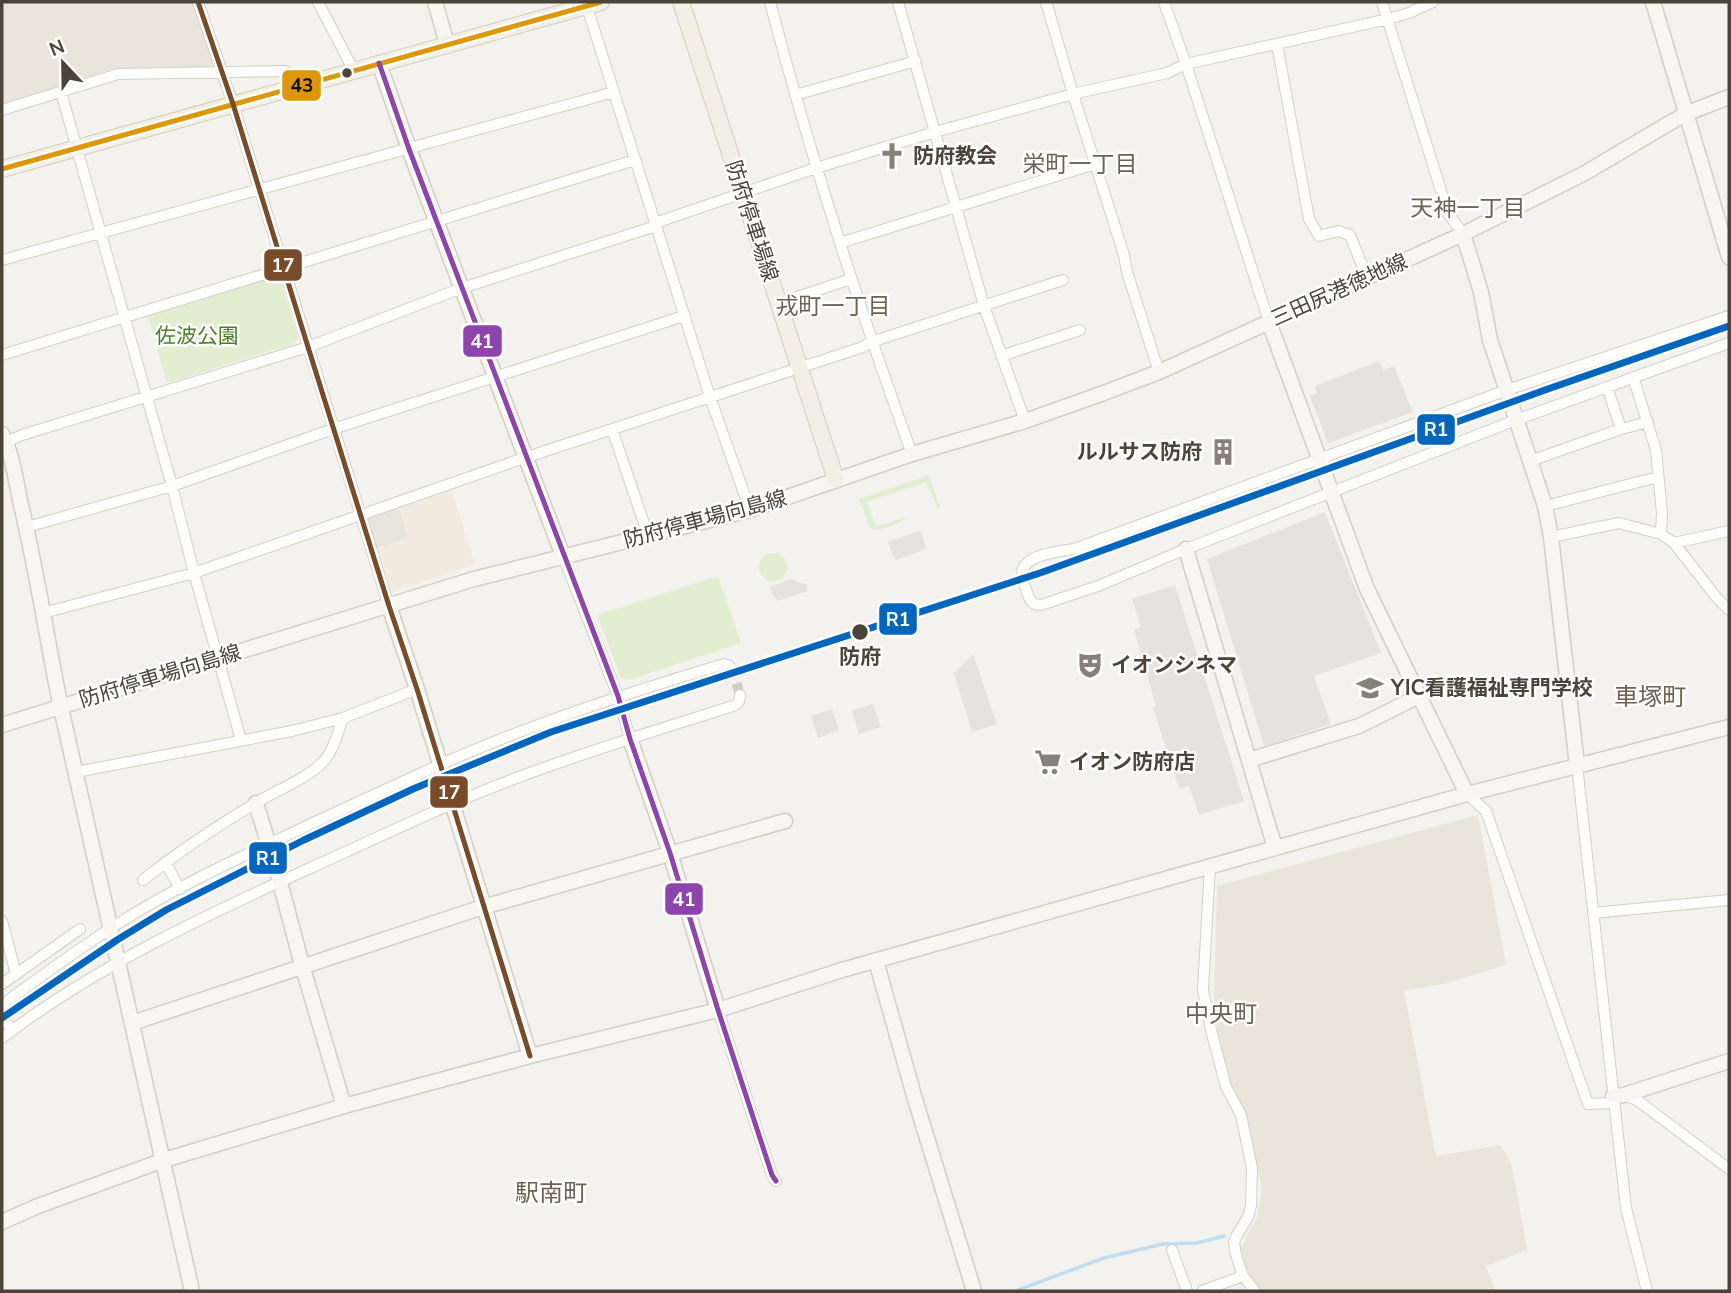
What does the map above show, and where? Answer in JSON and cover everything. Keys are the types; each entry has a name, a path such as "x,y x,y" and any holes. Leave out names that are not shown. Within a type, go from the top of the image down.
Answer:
{"main road":[{"name":"防府停車場線","path":"681,2 836,480"},
{"path":"2,170 591,5"}],"street":[{"path":"198,2 233,104 530,1056"},
{"path":"318,2 354,71"},
{"path":"435,2 447,44"},
{"path":"770,2 816,168 871,342 912,454"},
{"path":"898,2 984,306 1025,421"},
{"path":"1046,2 1159,372"},
{"path":"1164,2 1269,322 1367,589 1467,794 1486,811 1588,1104 1617,1098 1729,1061"},
{"path":"1382,2 1448,213 1463,234 1481,292 1490,340 1545,506 1617,1098 1626,1208 1647,1291"},
{"path":"2,725 61,706 27,527 4,438 22,435 307,347 462,288 656,225 816,168 1073,94 1167,73 1186,64 1388,19 1433,2"},
{"path":"1653,2 1729,257"},
{"path":"591,5 614,92 684,316 750,510"},
{"path":"1277,44 1310,219 1319,236 1338,231 1350,235 1367,278"},
{"path":"794,96 916,61"},
{"path":"379,63 409,149 618,696 718,1010 776,1181"},
{"path":"2,110 118,74 285,71 306,85"},
{"path":"61,92 241,740"},
{"path":"2,260 614,92"},
{"name":"三田尻港徳地線","path":"836,480 912,454 1025,421 1159,372 1463,234 1585,173 1685,114 1729,97"},
{"path":"2,355 635,160"},
{"path":"840,243 1095,164"},
{"path":"779,303 851,279"},
{"path":"43,613 194,573 527,457 1063,280"},
{"path":"27,527 172,486 334,429 684,316"},
{"path":"1729,316 1507,390 1077,548 1031,558 1021,575 1030,601 1041,605 1098,586 1516,420 1729,343"},
{"path":"1001,356 1080,330"},
{"path":"1633,377 1657,450 1661,534"},
{"path":"1607,387 1621,429"},
{"path":"1530,461 1648,422"},
{"path":"612,429 648,534"},
{"path":"1545,506 1658,477"},
{"name":"防府停車場向島線","path":"192,1291 61,706 474,579 750,510 836,480"},
{"path":"1550,537 1619,523 1661,534 1674,543 1729,610"},
{"path":"1674,543 1729,531"},
{"path":"1186,549 1275,848"},
{"path":"2,1005 110,929 180,889 269,844 440,765 618,696 724,664 732,669"},
{"path":"76,772 292,731 343,718 417,689"},
{"path":"2,1038 50,1004 118,962 202,918 524,774 733,706 738,704 740,695"},
{"path":"1249,760 1359,726 1419,696"},
{"path":"143,880 165,862 256,803 312,771 332,750 343,718"},
{"path":"2,1222 164,1160 344,1106 530,1056 718,1010 842,970 1467,794 1729,727"},
{"path":"256,803 344,1106"},
{"path":"132,1023 483,907 785,821"},
{"path":"165,862 180,889"},
{"path":"1210,866 1203,990 1210,1030 1226,1087 1241,1115 1252,1168 1251,1206 1234,1242 1243,1276 1255,1291"},
{"path":"1593,913 1729,900"},
{"path":"2,921 16,974"},
{"path":"2,984 80,929"},
{"path":"51,949 61,962"},
{"path":"876,961 974,1291"},
{"path":"2,1016 12,1030"},
{"path":"1617,1098 1637,1100 1729,1169"},
{"path":"1172,1250 1186,1291"},
{"path":"1202,1291 1243,1276"}],"shaded area":[{"path":"2,2 193,2 216,67 115,68 2,104"},
{"path":"1379,361 1383,370 1394,366 1413,412 1328,443 1310,396 1317,393 1315,386"},
{"path":"451,488 475,565 392,591 384,588 374,549 409,538 398,506"},
{"path":"398,506 409,538 374,549 366,520 369,516"},
{"path":"1325,512 1381,653 1314,676 1331,724 1264,746 1207,559"},
{"path":"920,531 927,549 895,560 888,542"},
{"path":"791,579 807,585 807,591 778,601 770,587"},
{"path":"1175,585 1244,801 1199,815 1189,786 1179,789 1153,707 1156,706 1134,630 1141,627 1132,599"},
{"path":"973,654 997,724 972,732 954,674"},
{"path":"873,704 881,727 859,734 852,711"},
{"path":"832,709 839,730 818,738 811,716"},
{"path":"1478,815 1506,965 1447,983 1404,991 1436,1156 1501,1145 1512,1166 1527,1250 1486,1266 1495,1291 1261,1291 1247,1273 1241,1249 1257,1218 1262,1188 1247,1122 1225,1075 1214,1006 1217,886"}],"green space":[{"name":"佐波公園","path":"274,274 279,277 299,339 295,340 296,343 167,383 147,313"},
{"path":"929,475 940,507 937,508 927,482 867,502 876,527 908,516 890,526 870,528 859,499"},
{"path":"773,553 783,557 787,567 783,577 773,581 763,577 759,567 763,557"},
{"path":"718,576 741,643 629,680 621,679 597,615"}],"waterway":[{"path":"1015,1291 1104,1258 1163,1244 1197,1243 1224,1236"}],"tunnel":[{"path":"732,669 740,695"}],"transit line":[{"name":"17","path":"198,2 233,104 530,1056"},
{"name":"43","path":"2,169 601,2"},
{"name":"41","path":"379,63 409,149 618,696 718,1010 776,1181"},
{"name":"R1","path":"2,1018 166,910 304,840 413,789 551,732 1040,573 1729,326"}],"place":[{"name":"防府教会","path":"892,156"},
{"name":"ルルサス防府","path":"1223,452"},
{"name":"防府","path":"860,632"},
{"name":"イオンシネマ","path":"1090,665"},
{"name":"YIC看護福祉専門学校","path":"1370,688"},
{"name":"イオン防府店","path":"1048,762"}],"district":[{"name":"栄町一丁目","path":"1080,164"},
{"name":"天神一丁目","path":"1468,208"},
{"name":"戎町一丁目","path":"833,306"},
{"name":"車塚町","path":"1650,697"},
{"name":"中央町","path":"1221,1014"},
{"name":"駅南町","path":"551,1193"}]}
